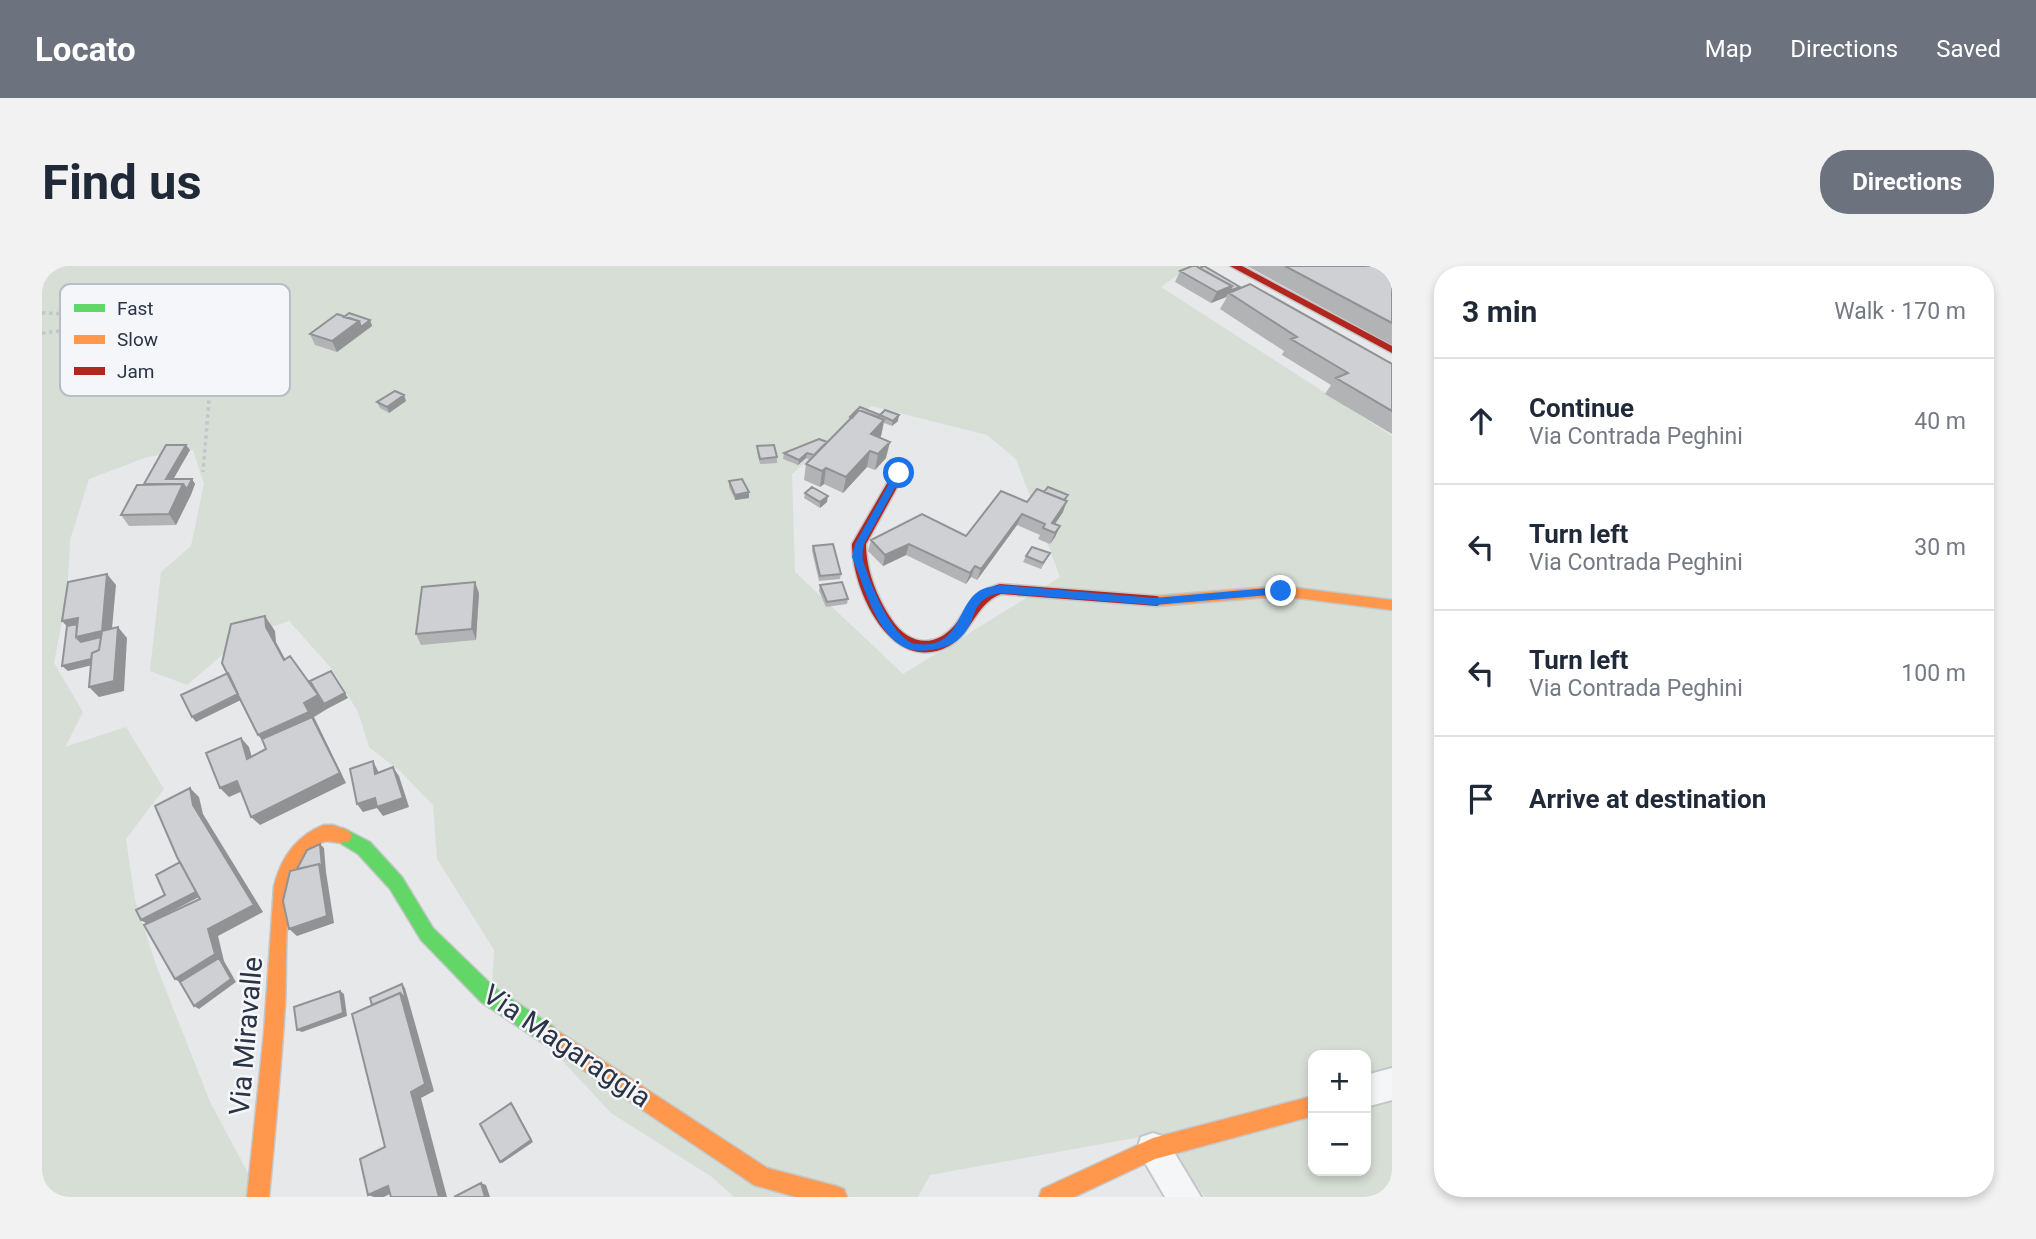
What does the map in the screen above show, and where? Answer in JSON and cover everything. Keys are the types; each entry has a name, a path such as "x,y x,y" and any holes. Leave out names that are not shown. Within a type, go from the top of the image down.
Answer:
{"street":[{"path":"1235,266 1392,350"},
{"path":"899,473 859,544 857,557 889,630 902,642 916,649 938,645 957,635 976,599 985,592 1000,589 1154,601 1281,591 1392,605"},
{"name":"Via Magaraggia","path":"284,878 299,849 318,835 337,833 364,848 396,883 427,934 488,995 762,1177 835,1197"},
{"name":"Via Miravalle","path":"258,1197 275,1016 284,878"},
{"path":"1371,1090 1392,1084"},
{"path":"1050,1197 1153,1149 1308,1106"},
{"path":"1153,1149 1184,1197"}],"path":[{"path":"42,313 60,313"},
{"path":"42,333 60,331"},
{"path":"203,472 209,396"}],"shaded area":[{"path":"42,266 1190,266 1161,287 1392,436 1392,1197 1205,1197 1173,1154 1140,1137 930,1175 918,1197 734,1197 712,1177 611,1113 492,985 494,950 437,859 433,805 401,772 369,747 358,712 332,669 289,621 243,637 187,685 150,671 161,572 191,546 204,484 193,450 147,457 89,479 70,540 67,596 54,663 83,712 65,747 126,727 164,789 126,839 135,900 156,965 211,1104 261,1197 42,1197","holes":["871,406 987,435 1016,459 1060,577 903,674 795,572 792,474"]}],"building":[{"path":"1192,266 1232,286 1217,292 1180,271"},
{"path":"1204,266 1240,287 1229,291 1232,286 1199,268"},
{"path":"1285,266 1392,266 1392,323"},
{"path":"1250,284 1392,364 1392,411 1336,378 1348,373 1291,339 1297,337 1229,293"},
{"path":"349,313 370,320 361,327 359,321 344,317"},
{"path":"337,314 359,321 332,341 310,334"},
{"path":"395,391 404,395 387,407 377,402"},
{"path":"860,407 880,415 878,417 859,410 850,417"},
{"path":"859,410 884,420 871,434 890,442 878,454 870,451 846,477 826,468 822,471 806,464"},
{"path":"885,410 899,415 893,421 880,415"},
{"path":"819,439 827,442 814,455 807,453 799,460 784,453"},
{"path":"166,445 186,445 166,479 192,479 187,489 183,484 144,484"},
{"path":"774,445 777,457 760,459 757,446"},
{"path":"742,479 749,492 735,495 729,481"},
{"path":"183,484 169,514 121,515 137,485"},
{"path":"812,487 828,496 820,502 805,493"},
{"path":"1048,487 1068,495 1064,500 1044,492"},
{"path":"1037,489 1067,501 1052,523 1060,526 1055,533 1043,528 1045,524 1022,514 981,569 975,566 970,573 909,544 885,555 871,540 922,514 966,536 1001,491 1027,502"},
{"path":"833,544 841,574 820,576 813,546"},
{"path":"1032,547 1050,553 1043,563 1026,556"},
{"path":"107,574 102,631 76,637 78,618 62,621 68,582"},
{"path":"475,582 472,629 416,634 422,587"},
{"path":"842,582 848,599 827,602 820,585"},
{"path":"265,616 266,627 284,660 290,656 318,695 304,703 309,712 258,735 222,663 231,624"},
{"path":"77,624 76,637 81,642 101,637 99,650 92,653 91,659 62,666 67,626"},
{"path":"118,627 114,681 89,687 92,653 99,650 102,631"},
{"path":"331,671 345,693 324,704 310,681"},
{"path":"228,673 238,694 192,717 181,695"},
{"path":"312,717 340,773 251,817 237,781 220,788 206,753 241,738 247,759 266,749 262,739"},
{"path":"373,761 375,774 393,767 403,798 377,807 375,798 357,804 350,769"},
{"path":"190,788 193,805 254,905 208,929 215,954 175,979 144,925 200,899 177,857 155,806"},
{"path":"320,844 322,868 319,864 297,869 307,850"},
{"path":"180,862 196,892 141,920 136,910 165,895 156,875"},
{"path":"319,864 327,916 289,929 283,901 290,871"},
{"path":"219,958 231,979 194,1006 180,982"},
{"path":"402,984 406,999 400,993 372,1005 370,998"},
{"path":"340,991 343,1013 297,1030 294,1007"},
{"path":"400,993 425,1084 411,1092 439,1197 391,1197 388,1186 368,1195 360,1159 385,1147 352,1014"},
{"path":"511,1103 531,1140 500,1162 480,1124"},
{"path":"481,1183 485,1197 454,1197"}],"traffic: fast":[{"path":"343,836 364,848 396,883 427,934 488,995 547,1034"}],"traffic: slow":[{"path":"1157,601 1281,591 1392,605"},
{"path":"258,1197 273,1033 280,911 285,877 300,851 315,837 324,833 343,836"},
{"path":"547,1034 762,1177 836,1197"},
{"path":"1050,1197 1153,1149 1308,1107"}],"traffic: jam":[{"path":"1235,266 1392,350"},
{"path":"899,473 859,544 859,553 866,581 882,616 903,641 921,647 942,644 959,630 982,598 1000,589 1157,601"}],"route":[{"path":"899,473 859,544 857,557 889,630 902,642 916,649 938,645 957,635 976,599 985,592 1000,589 1154,601 1281,591"}]}
